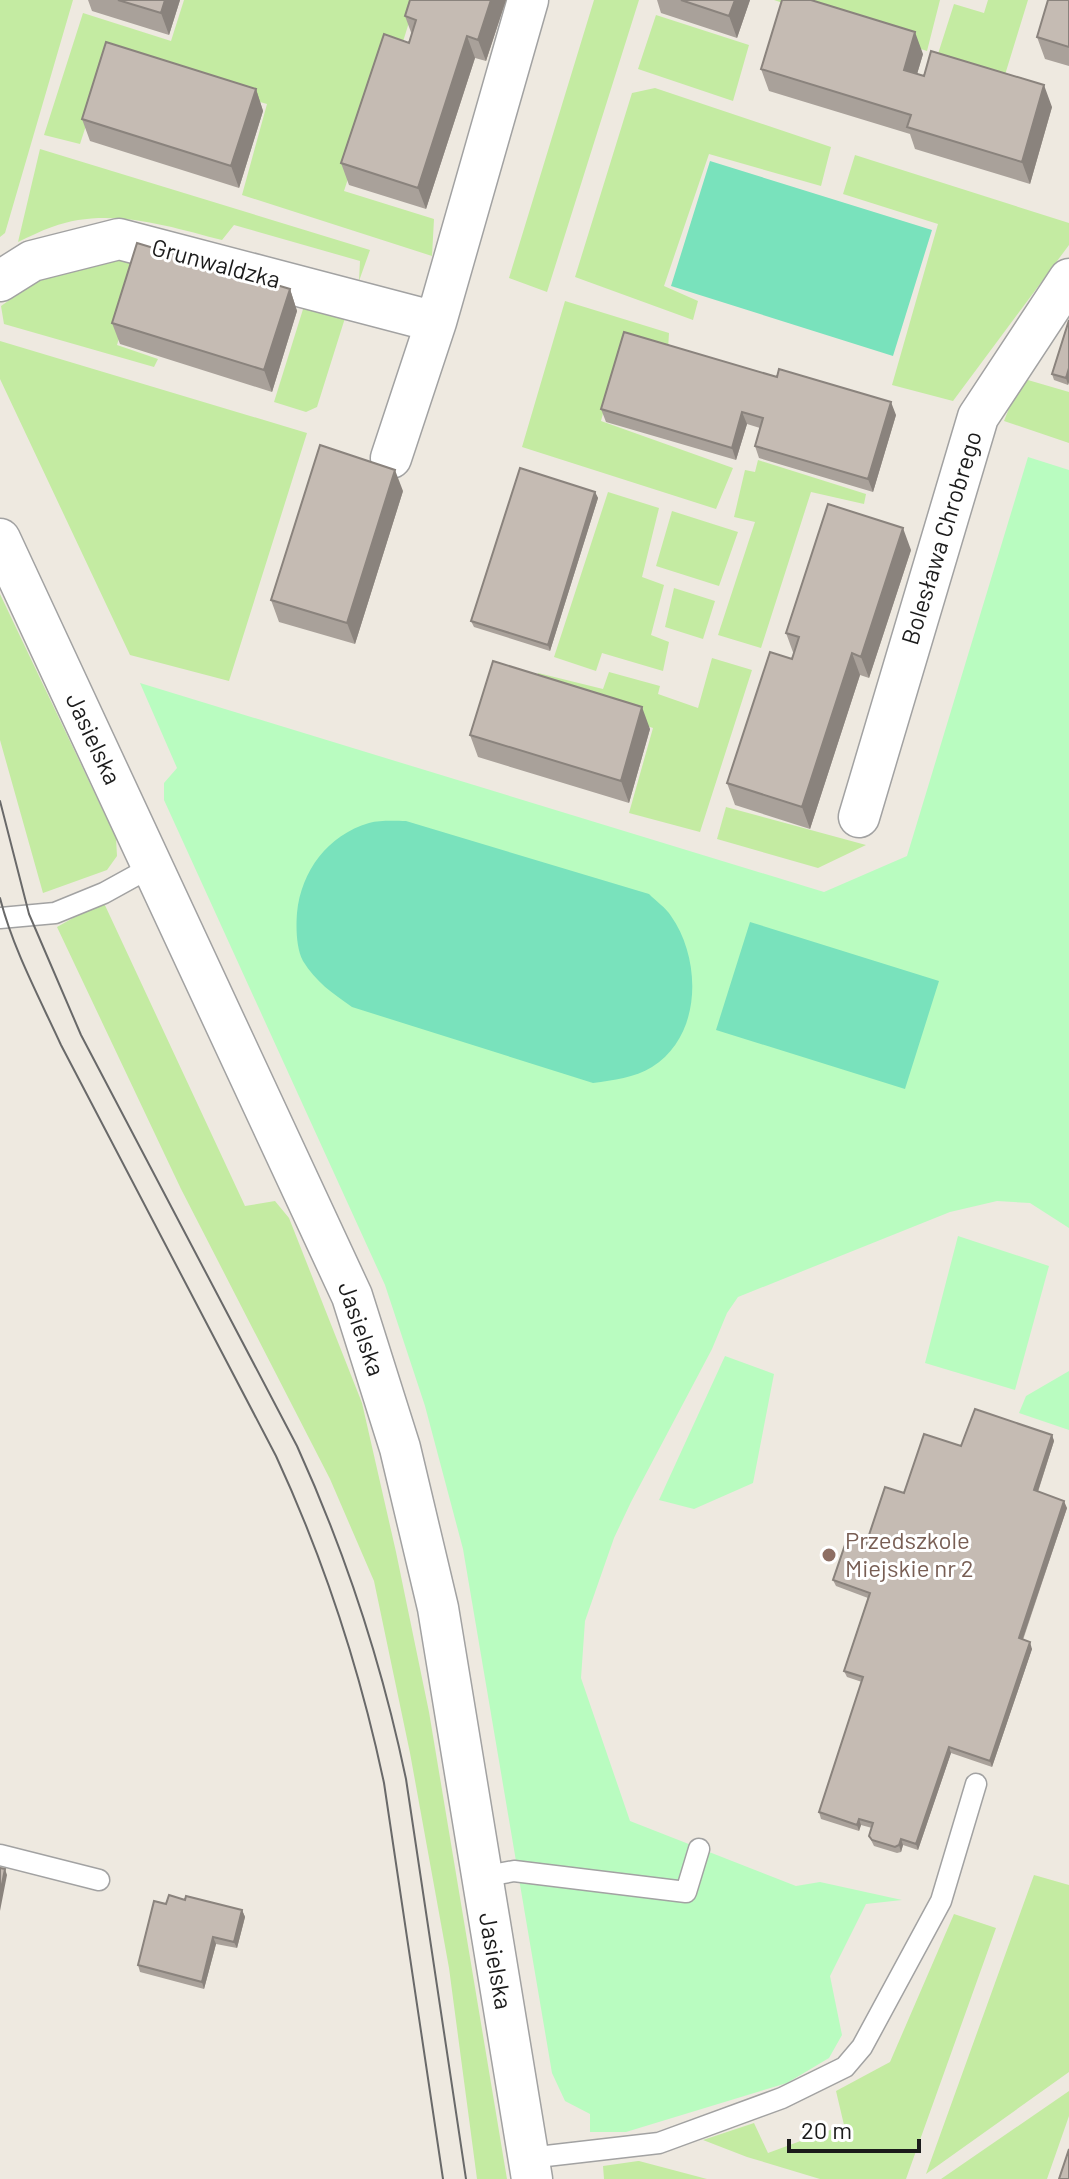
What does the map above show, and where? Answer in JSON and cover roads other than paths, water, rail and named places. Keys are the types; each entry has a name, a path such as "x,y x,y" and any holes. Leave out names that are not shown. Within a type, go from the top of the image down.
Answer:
{"street":[{"path":"391,458 436,322 528,0"},
{"name":"Grunwaldzka","path":"0,281 32,261 119,239 436,322"},
{"name":"Bolesława Chrobrego","path":"859,817 978,417 1069,279"},
{"name":"Jasielska","path":"0,539 352,1296 400,1448 438,1608 530,2169"}],"lane":[{"path":"0,918 55,913 104,893 153,866"},
{"path":"530,2169 659,2143 782,2098 845,2067 862,2047 941,1901 976,1784"},
{"path":"481,1877 514,1871 686,1892 699,1849"},
{"path":"0,1855 99,1880"}],"tram line":[{"path":"0,801 29,914 81,1035 297,1446 361,1610 386,1694 406,1779 466,2179"},
{"path":"0,898 19,954 61,1045 276,1456 325,1576 364,1699 384,1783 443,2179"}],"place":[{"name":"Przedszkole Miejskie nr 2","path":"829,1555"}]}
